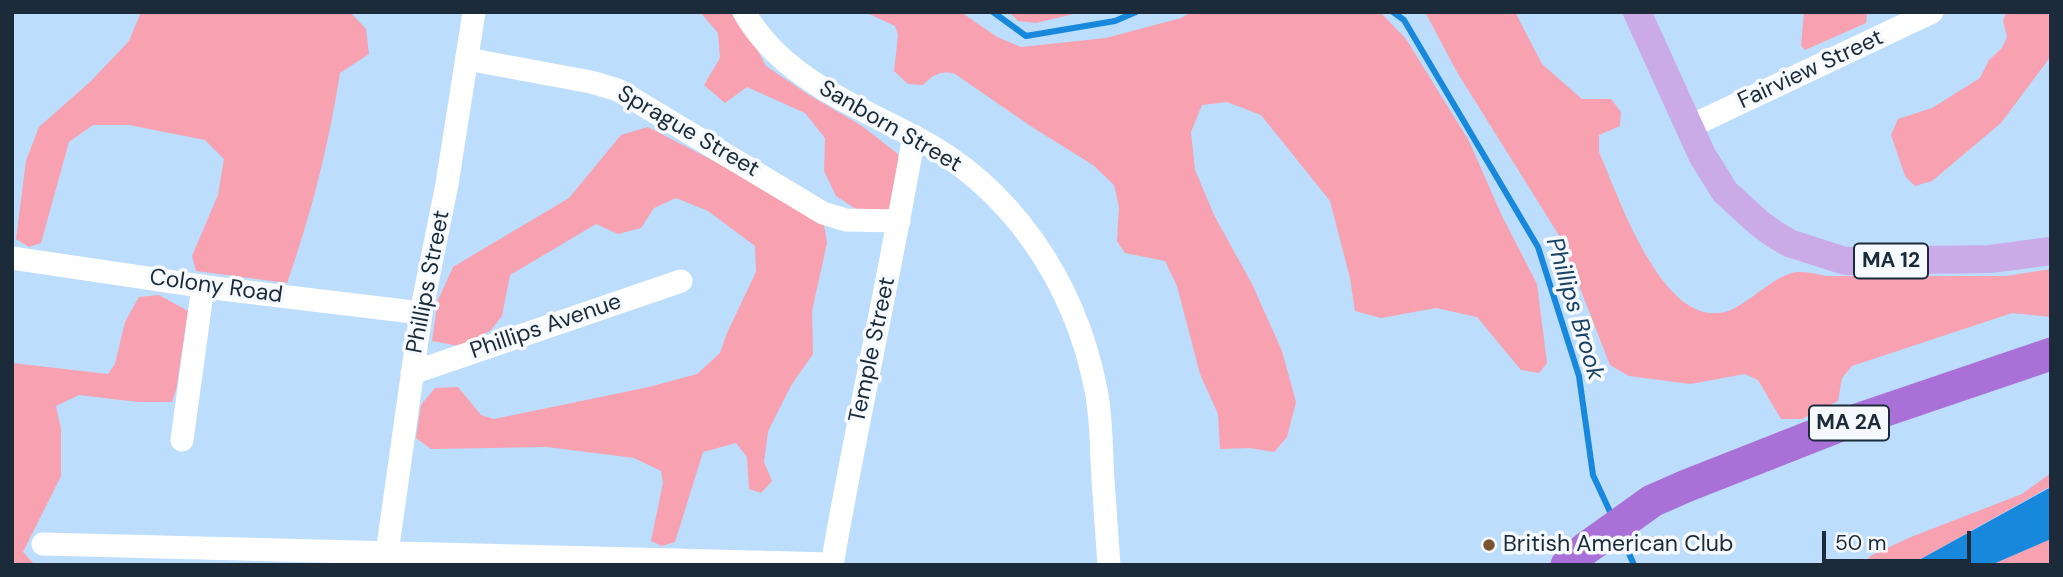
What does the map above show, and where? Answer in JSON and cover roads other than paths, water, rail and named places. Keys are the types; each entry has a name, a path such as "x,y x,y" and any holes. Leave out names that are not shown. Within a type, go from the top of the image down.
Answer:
{"highway":[{"name":"MA 2A","path":"1576,557 1652,502 1721,471 1823,432 2051,354"}],"main road":[{"name":"MA 12","path":"1637,12 1702,155 1725,192 1774,234 1820,255 1845,261 1990,259 2051,251"}],"street":[{"name":"Phillips Street","path":"387,553 421,313 447,184 474,12"},
{"name":"Sanborn Street","path":"744,12 772,49 807,79 953,160 988,187 1024,228 1058,280 1074,316 1096,388 1101,425 1109,565"},
{"name":"Fairview Street","path":"1689,127 1932,12"},
{"name":"Sprague Street","path":"467,59 591,82 618,90 823,214 846,220 899,221"},
{"name":"Temple Street","path":"832,564 914,136"},
{"name":"Colony Road","path":"12,258 202,286 421,313"},
{"name":"Phillips Avenue","path":"412,373 681,281"},
{"path":"182,440 202,286"},
{"path":"43,544 613,562 832,564"}],"water":[{"path":"2051,487 2051,539 1991,565 1910,565"}],"waterway":[{"name":"Phillips Brook","path":"993,12 1026,36 1115,21 1136,12"},
{"name":"Phillips Brook","path":"1393,12 1404,20 1538,247 1579,376 1593,475 1612,516"},
{"name":"Phillips Brook","path":"1621,535 1634,565"}],"place":[{"name":"British American Club","path":"1489,545"}]}
